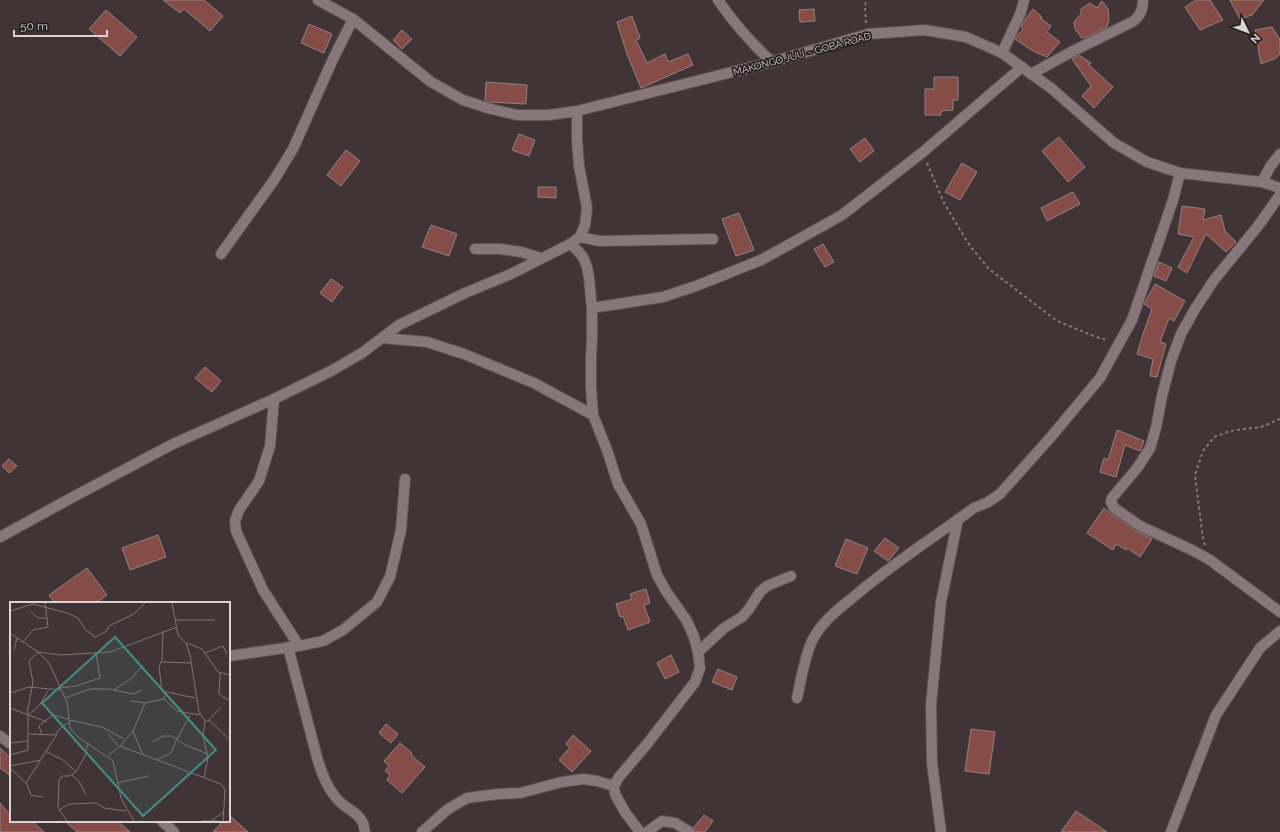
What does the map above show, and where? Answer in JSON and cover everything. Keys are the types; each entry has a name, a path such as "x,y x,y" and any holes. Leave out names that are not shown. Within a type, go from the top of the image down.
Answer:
{"street":[{"name":"MAKONGO JUU – GOBA ROAD","path":"318,0 353,19 431,82 463,100 517,115 549,115 577,112 772,62 868,34 925,30 966,37 1002,53 1052,88 1114,143 1147,162 1180,173 1262,182 1280,188"},
{"path":"718,0 733,22 772,62"},
{"path":"1002,53 1021,12 1024,0"},
{"path":"1031,74 1072,51 1138,18 1141,13 1143,0"},
{"path":"221,254 274,180 293,149 333,59 353,19"},
{"path":"592,308 663,298 696,286 761,260 842,215 923,152 1022,67"},
{"path":"0,537 173,444 331,371 362,352 399,324 465,293 511,274 570,244 580,237 585,225 587,208 579,166 577,112"},
{"path":"1262,182 1270,167 1280,154"},
{"path":"797,698 806,659 813,639 821,626 834,613 889,568 974,508 988,502 1000,494 1050,438 1100,378 1132,320 1173,200 1180,173"},
{"path":"1280,195 1258,226 1214,280 1181,334 1171,361 1150,448 1138,467 1112,498 1111,502 1114,508 1140,526 1210,560 1280,612"},
{"path":"580,237 599,241 713,239"},
{"path":"570,244 583,257 587,267 592,308 591,388 593,415 607,450 618,484 641,524 657,574 666,591 687,621 694,637 700,668 695,682 647,744 619,777 614,786 615,794 640,832"},
{"path":"475,248 500,249 520,252 541,258"},
{"path":"382,338 427,342 464,354 534,383 593,415"},
{"path":"274,398 270,446 259,481 239,510 235,521 236,531 263,590 294,647 318,761 324,779 340,802 357,815 363,823 365,832"},
{"path":"230,656 294,647 323,641 342,630 377,602 390,576 399,538 405,479"},
{"path":"942,832 932,763 931,705 941,602 958,519"},
{"path":"698,652 724,628 742,617 760,592 767,586 791,576"},
{"path":"1171,832 1216,715 1260,648 1280,631"},
{"path":"0,736 10,743"},
{"path":"422,832 448,809 467,798 520,793 562,782 583,779 614,786"},
{"path":"647,832 662,821 675,823 690,832"},
{"path":"163,822 174,832"}],"path":[{"path":"866,0 865,8 868,34"},
{"path":"923,152 944,204 970,246 989,269 1057,321 1096,337 1120,344"},
{"path":"1210,560 1203,539 1195,475 1203,451 1214,437 1230,431 1260,427 1280,419"}],"building":[{"path":"163,0 204,0 223,16 210,31 184,9 180,13"},
{"path":"1196,0 1210,0 1223,20 1200,30 1185,7"},
{"path":"1230,0 1264,0 1252,15 1240,19"},
{"path":"1102,1 1108,9 1109,19 1107,27 1085,38 1082,38 1075,29 1074,22 1081,14 1081,9 1090,3 1097,8"},
{"path":"814,9 815,21 800,22 799,10"},
{"path":"1033,9 1042,17 1040,18 1051,26 1047,32 1060,42 1047,57 1033,51 1015,39 1023,30 1021,27"},
{"path":"106,10 137,37 120,56 89,29"},
{"path":"632,16 640,38 636,40 647,63 665,54 668,62 688,54 693,65 641,88 627,54 617,22"},
{"path":"309,24 332,34 324,53 301,43"},
{"path":"1272,27 1280,40 1280,54 1276,58 1261,64 1255,30"},
{"path":"402,30 412,39 402,49 393,40"},
{"path":"1079,55 1091,63 1089,65 1113,87 1094,108 1082,96 1091,86 1072,59"},
{"path":"934,77 958,77 958,100 953,100 953,110 941,111 941,115 925,115 925,89 934,89"},
{"path":"486,82 527,85 526,104 489,102 485,100"},
{"path":"519,134 535,140 529,156 512,150"},
{"path":"1059,137 1085,167 1068,182 1042,151"},
{"path":"865,138 874,151 860,162 850,149"},
{"path":"346,150 360,161 341,186 327,175"},
{"path":"962,163 977,172 960,200 945,192"},
{"path":"538,187 556,187 556,198 538,197"},
{"path":"1073,192 1080,204 1047,221 1041,208"},
{"path":"1182,206 1205,209 1203,220 1221,215 1225,231 1236,242 1226,252 1206,234 1187,273 1178,267 1194,237 1178,234"},
{"path":"739,213 754,250 736,256 722,219"},
{"path":"431,225 457,234 449,256 422,247"},
{"path":"823,244 834,262 825,267 814,249"},
{"path":"1159,262 1172,268 1166,281 1154,276"},
{"path":"331,279 343,287 332,302 320,293"},
{"path":"1155,284 1185,301 1174,321 1169,318 1160,342 1166,344 1157,377 1150,376 1153,359 1137,354 1152,309 1144,304"},
{"path":"205,367 221,381 212,392 195,378"},
{"path":"1117,430 1144,441 1140,451 1125,445 1116,477 1100,472 1104,458 1108,460"},
{"path":"9,459 17,466 9,473 2,466"},
{"path":"1104,508 1136,531 1152,539 1140,557 1127,548 1126,550 1116,544 1113,550 1087,533"},
{"path":"158,535 166,557 130,570 122,548"},
{"path":"885,538 899,548 888,561 874,551"},
{"path":"846,539 868,548 857,574 835,566"},
{"path":"87,568 107,595 97,602 54,602 49,595"},
{"path":"646,589 650,603 644,605 650,622 628,630 623,616 620,617 616,604 632,599 630,594"},
{"path":"671,655 679,672 665,679 657,663"},
{"path":"718,669 737,677 732,690 712,682"},
{"path":"386,724 398,734 391,743 379,733"},
{"path":"971,729 995,732 989,774 965,771"},
{"path":"573,735 591,751 572,772 559,760 570,747 566,744"},
{"path":"400,743 425,767 402,793 387,780 390,775 385,771 389,766 384,761"},
{"path":"0,748 10,757 10,775 0,768"},
{"path":"0,803 10,815 10,822 33,822 44,832 0,832"},
{"path":"1076,811 1107,832 1061,832"},
{"path":"704,815 713,821 705,832 696,832 694,827"},
{"path":"230,816 248,832 213,832 222,822 230,822"},
{"path":"66,822 119,822 130,832 77,832"}]}
